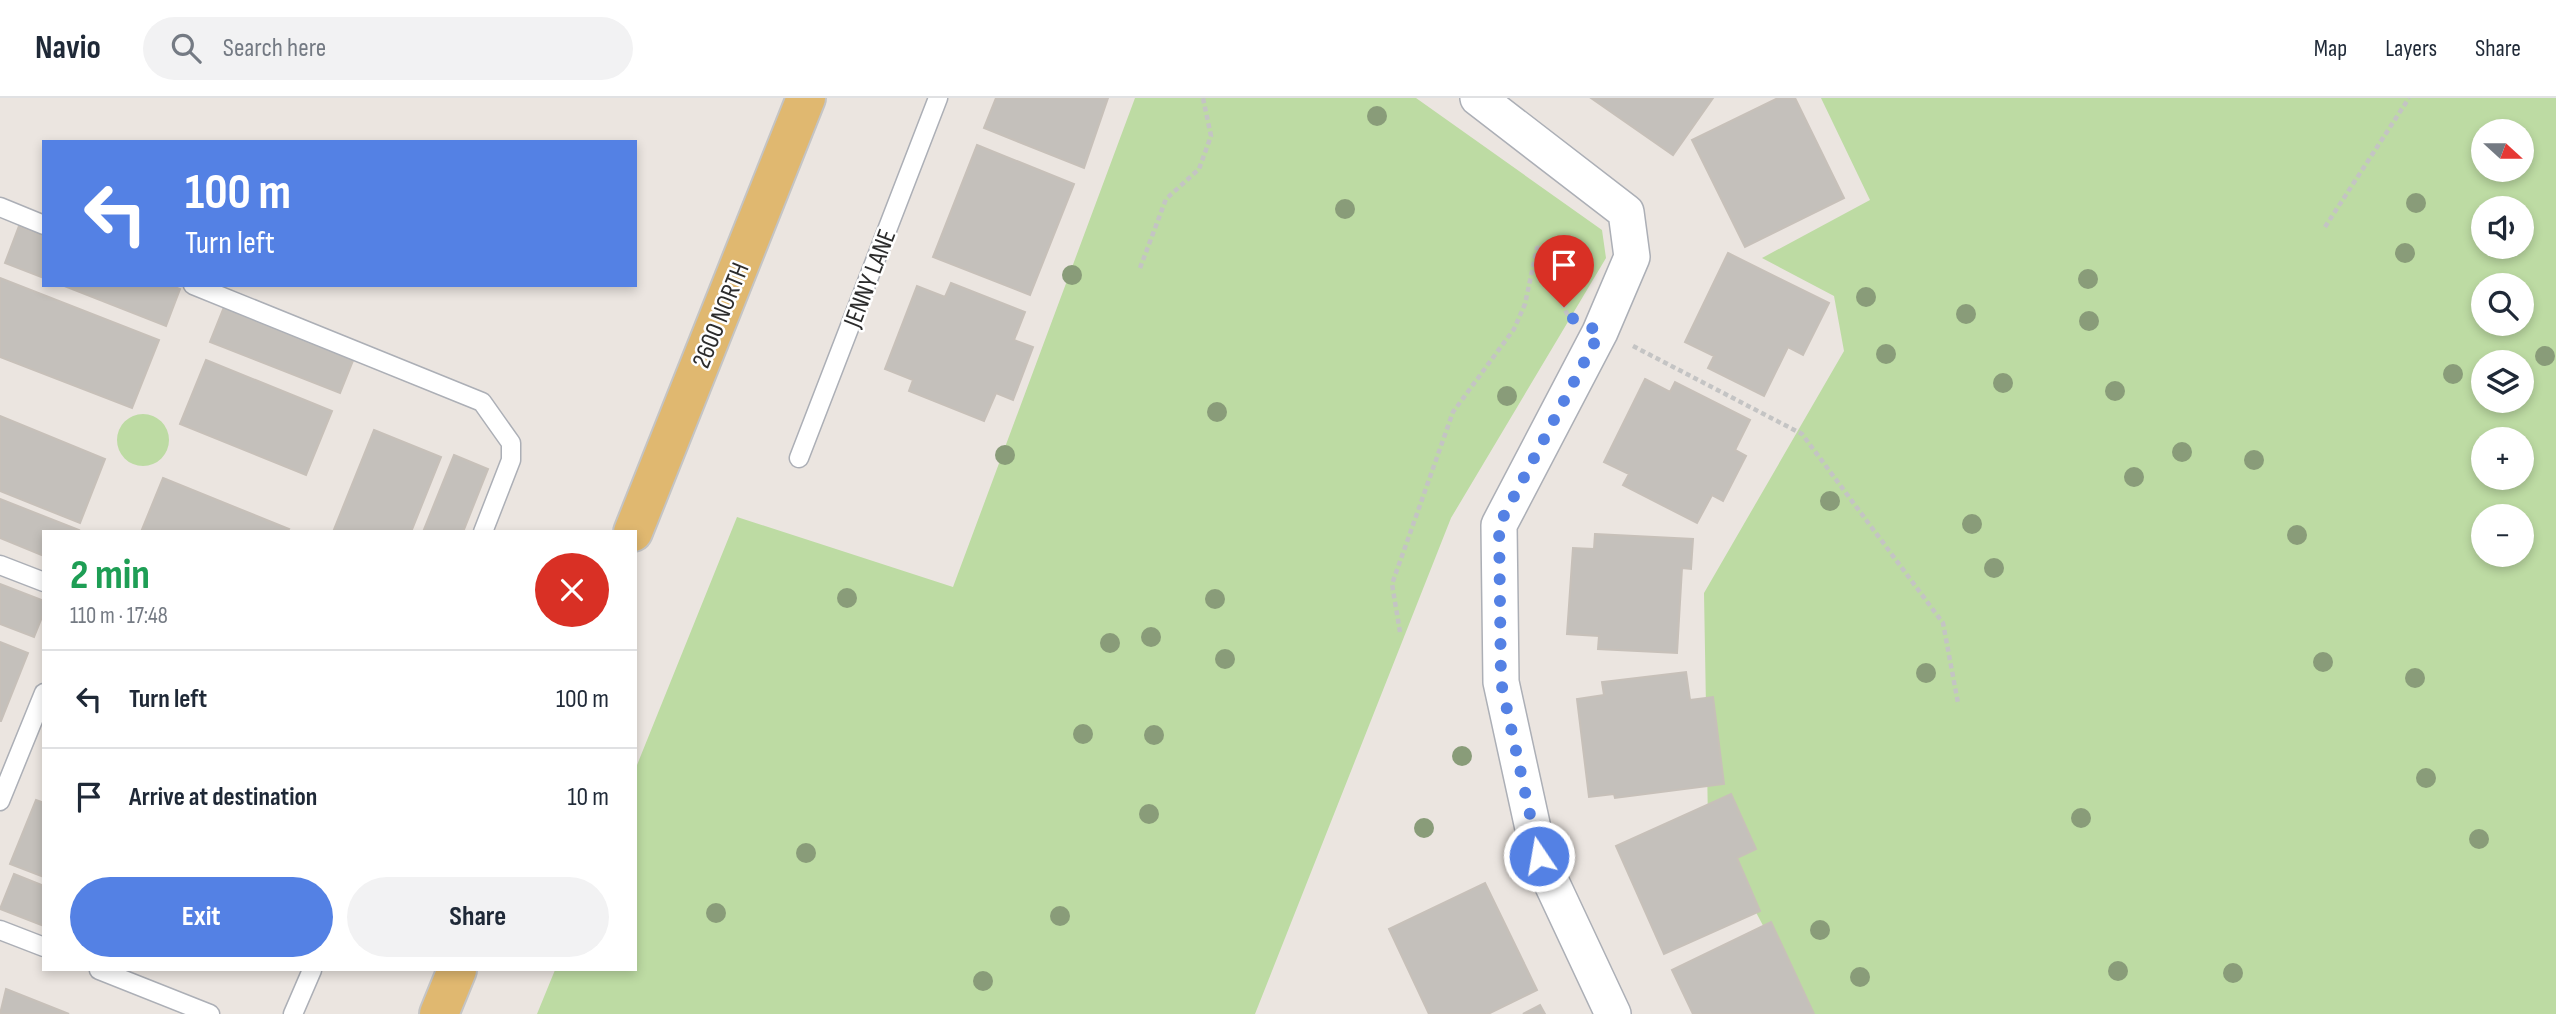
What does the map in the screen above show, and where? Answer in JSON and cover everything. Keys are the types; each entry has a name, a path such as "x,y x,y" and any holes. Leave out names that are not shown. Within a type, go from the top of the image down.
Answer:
{"main road":[{"name":"2600 NORTH","path":"634,530 806,98"},
{"path":"439,1014 457,971"}],"street":[{"path":"1478,98 1626,212 1632,257 1600,332 1499,525 1501,682 1539,856 1613,1014"}],"lane":[{"name":"JENNY LANE","path":"799,458 939,98"},
{"path":"0,207 42,224"},
{"path":"198,287 482,402 511,443 511,460 484,530"},
{"path":"0,565 42,581"},
{"path":"0,801 42,698"},
{"path":"0,930 42,946"},
{"path":"102,971 210,1014"},
{"path":"293,1014 312,971"}],"path":[{"path":"1140,268 1166,199 1199,169 1211,136 1203,98"},
{"path":"2325,227 2409,98"},
{"path":"1400,632 1392,584 1453,412 1514,330 1525,304 1538,248 1554,244 1574,253 1577,273 1564,307 1568,316 1627,343 1802,434 1942,623 1958,702"}],"green space":[{"path":"1135,98 1416,98 1602,230 1606,258 1451,518 1255,1014 537,1014 555,971 637,971 637,765 737,517 953,587"},
{"path":"1821,98 2556,98 2556,1014 1810,1014 1708,822 1704,593 1844,351 1834,296 1762,258 1870,200"},
{"path":"143,414 162,421 169,440 162,459 143,466 124,459 117,440 124,421"}],"building":[{"path":"996,98 1108,98 1084,168 984,128"},
{"path":"1591,98 1713,98 1673,155"},
{"path":"1778,98 1795,98 1844,198 1745,247 1692,140"},
{"path":"977,145 1074,184 1030,295 933,257"},
{"path":"19,226 42,235 42,277 5,263"},
{"path":"1728,253 1829,303 1803,355 1788,347 1764,396 1708,368 1714,356 1685,342"},
{"path":"0,278 159,340 132,408 0,357"},
{"path":"951,283 1025,312 1014,340 1033,347 1013,400 996,393 984,421 909,391 913,380 885,369 917,286 945,297"},
{"path":"67,287 175,287 180,289 166,326"},
{"path":"224,307 354,358 340,393 210,342"},
{"path":"206,360 332,411 306,475 180,424"},
{"path":"1645,379 1670,392 1675,382 1750,420 1735,450 1746,456 1723,501 1712,495 1697,523 1623,485 1629,474 1604,462"},
{"path":"0,416 105,459 80,523 0,491"},
{"path":"374,430 441,457 412,530 334,530"},
{"path":"454,455 488,469 464,530 424,530"},
{"path":"163,478 289,529 288,530 142,530"},
{"path":"0,499 79,530 42,530 42,555 0,538"},
{"path":"1595,534 1693,539 1691,569 1682,568 1677,653 1598,649 1599,636 1567,634 1573,548 1594,549"},
{"path":"0,584 42,600 42,617 34,637 0,624"},
{"path":"0,642 28,653 1,721 0,721"},
{"path":"1686,672 1690,700 1713,697 1724,784 1615,798 1614,794 1589,797 1577,699 1604,695 1602,682"},
{"path":"1731,794 1756,849 1737,858 1760,911 1664,954 1616,846"},
{"path":"36,800 42,802 42,876 10,864"},
{"path":"14,874 42,885 42,925 0,909"},
{"path":"1485,883 1537,990 1488,1014 1429,1014 1389,929"},
{"path":"1771,922 1814,1014 1693,1014 1672,970"},
{"path":"6,989 69,1014 0,1014"},
{"path":"1540,1005 1545,1014 1523,1014"}],"route":[{"path":"1539,856 1501,682 1499,525 1600,332 1568,316 1564,307"}]}
